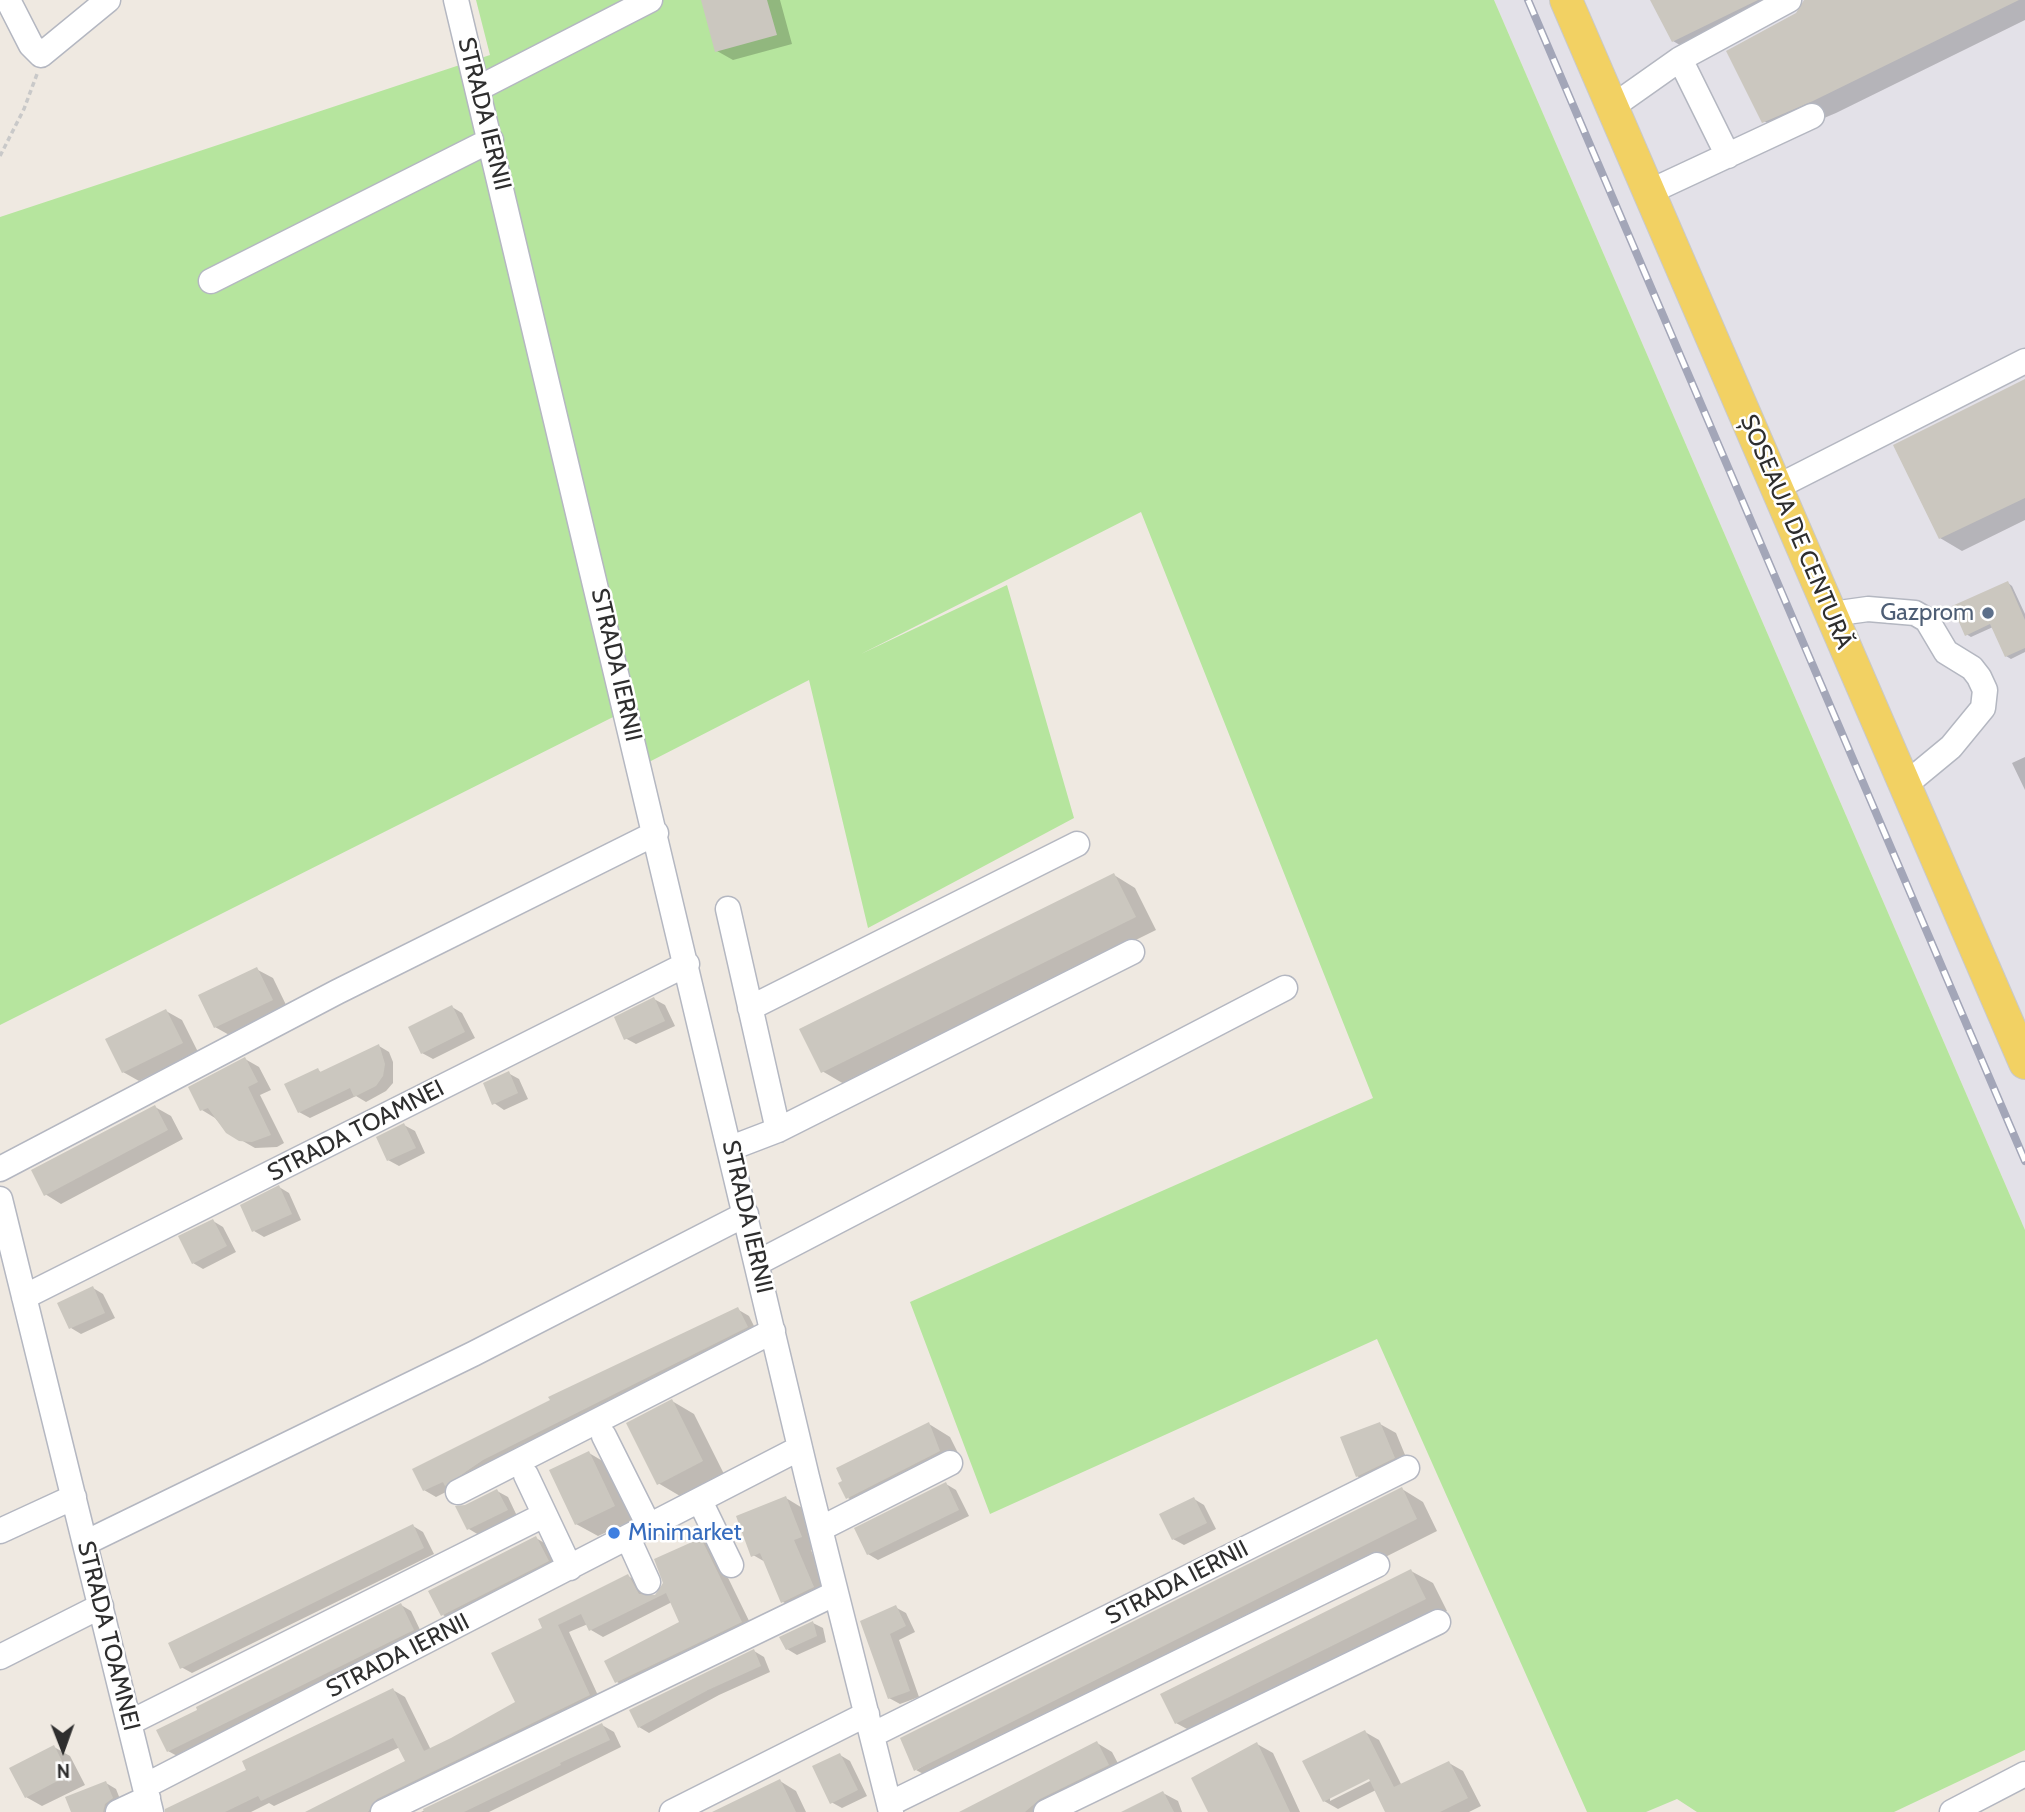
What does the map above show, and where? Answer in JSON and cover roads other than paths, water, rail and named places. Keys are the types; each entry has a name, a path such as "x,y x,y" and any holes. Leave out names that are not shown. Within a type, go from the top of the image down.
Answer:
{"main road":[{"name":"ȘOSEAUA DE CENTURĂ","path":"1566,0 2024,1059"}],"street":[{"path":"8,0 31,45 43,54 108,0"},
{"name":"STRADA IERNII","path":"456,0 731,1148 800,1448 890,1808 1377,1565"},
{"path":"479,88 650,0"},
{"path":"1612,107 1680,59 1789,0"},
{"path":"1680,59 1728,156"},
{"path":"1649,192 1812,116"},
{"path":"211,281 491,140"},
{"path":"1777,487 2025,361"},
{"path":"1832,614 1868,609 1915,613 1927,620 1946,652 1972,668 1979,677 1984,690 1983,708 1971,726 1951,747 1905,785"},
{"path":"0,1169 337,992 656,833"},
{"path":"750,1008 1077,844"},
{"path":"728,909 778,1130"},
{"path":"731,1148 778,1130 1132,952"},
{"name":"STRADA TOAMNEI","path":"24,1297 687,964"},
{"path":"757,1263 1285,988"},
{"name":"STRADA TOAMNEI","path":"0,1199 148,1799"},
{"path":"85,1543 472,1353 746,1214"},
{"path":"458,1492 773,1331"},
{"path":"604,1436 638,1532 648,1582"},
{"name":"STRADA IERNII","path":"118,1812 148,1799 570,1567 800,1448"},
{"path":"820,1529 950,1463"},
{"name":"STRADA IERNII","path":"870,1725 1407,1468"},
{"path":"526,1475 570,1567"},
{"path":"0,1531 74,1497"},
{"path":"700,1501 731,1565"},
{"path":"129,1723 534,1520"},
{"path":"383,1812 836,1593"},
{"path":"0,1657 101,1606"},
{"path":"1046,1812 1438,1622"},
{"path":"672,1812 870,1725"},
{"path":"1952,1812 2001,1800 2025,1774"}],"railway":[{"path":"1528,0 2025,1161"}],"place":[{"name":"Gazprom","path":"1988,613"},
{"name":"Minimarket","path":"614,1533"}]}
